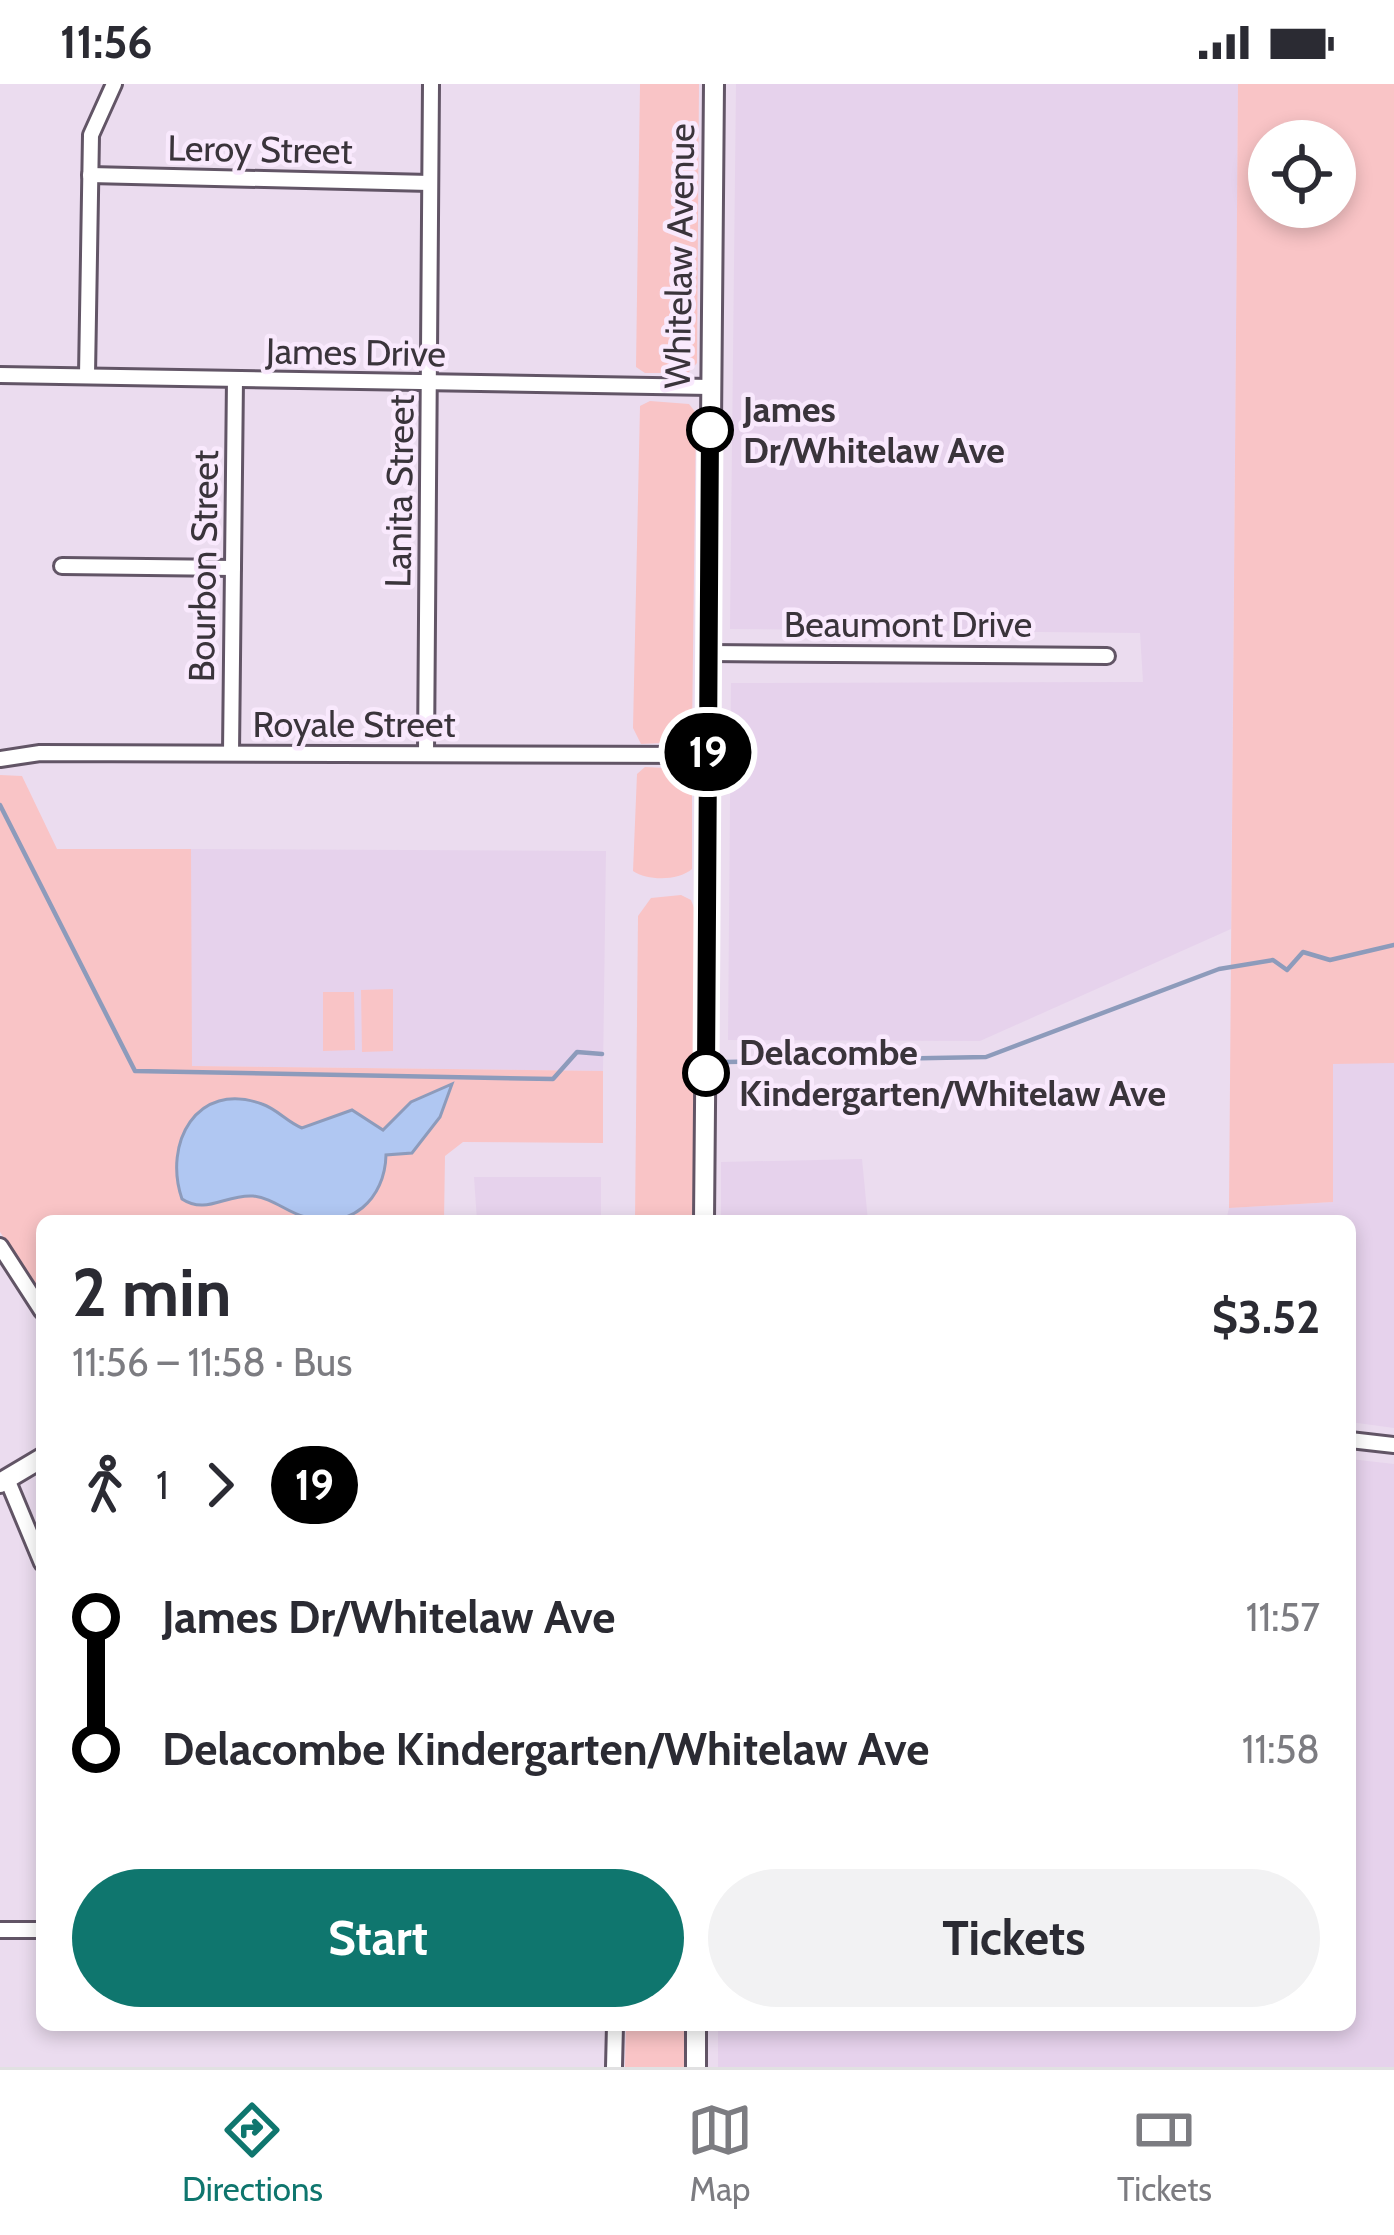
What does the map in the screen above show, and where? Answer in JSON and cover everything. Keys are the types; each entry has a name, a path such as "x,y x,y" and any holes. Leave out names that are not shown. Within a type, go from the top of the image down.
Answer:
{"street":[{"path":"87,375 91,135 114,84"},
{"name":"Lanita Street","path":"426,754 431,84"},
{"name":"Whitelaw Avenue","path":"704,1215 714,84"},
{"name":"Leroy Street","path":"90,176 430,183"},
{"name":"James Drive","path":"0,375 710,387"},
{"name":"Bourbon Street","path":"231,753 235,379"},
{"path":"62,566 233,568"},
{"name":"Beaumont Drive","path":"709,652 1107,656"},
{"name":"Royale Street","path":"0,759 40,753 708,755"},
{"path":"0,1246 36,1302"},
{"path":"1356,1441 1394,1445"},
{"path":"36,1462 4,1481 36,1550"},
{"path":"0,1930 36,1930"},
{"path":"614,2067 615,2031"},
{"path":"696,2031 696,2067"}],"shaded area":[{"path":"640,84 699,84 697,363 688,373 645,373 636,367"},
{"path":"736,84 1238,84 1231,929 980,1041 728,1040 731,683 1143,682 1140,633 730,629"},
{"path":"1238,84 1394,84 1394,1063 1333,1064 1333,1202 1229,1208"},
{"path":"650,401 689,404 696,413 692,732 684,742 641,744 633,728 640,406"},
{"path":"645,767 686,769 692,777 692,869 679,876 655,878 633,871 637,774"},
{"path":"0,775 22,776 57,849 191,849 192,1066 603,1071 603,1143 463,1142 445,1156 444,1215 36,1215 36,1284 0,1232"},
{"path":"191,849 606,851 603,1071 191,1066"},
{"path":"681,895 691,900 696,913 694,1215 635,1215 638,916 651,898"},
{"path":"393,989 393,1051 362,1052 361,990"},
{"path":"323,992 354,992 355,1050 323,1051"},
{"path":"1333,1063 1394,1063 1394,1428 1356,1423 1356,1215 1227,1215 1229,1208 1333,1202"},
{"path":"862,1159 867,1215 721,1215 721,1162"},
{"path":"474,1177 601,1177 601,1215 477,1215"},
{"path":"1356,1460 1394,1464 1394,2067 718,2067 718,2031 1356,2031"},
{"path":"626,2031 685,2031 685,2067 625,2067"}],"water":[{"path":"452,1084 440,1117 412,1153 386,1155 372,1198 351,1215 300,1215 253,1196 208,1205 182,1199 177,1158 182,1138 203,1109 219,1101 262,1104 302,1128 352,1110 383,1130 411,1102"}],"waterway":[{"path":"0,805 135,1071 553,1079 577,1052 602,1054"},
{"path":"726,1062 986,1057 1219,969 1273,960 1287,970 1303,952 1330,960 1394,945"}],"bus line":[{"name":"19","path":"706,1073 710,430"}],"place":[{"name":"James Dr/Whitelaw Ave","path":"710,430"},
{"name":"Delacombe Kindergarten/Whitelaw Ave","path":"706,1073"}]}
